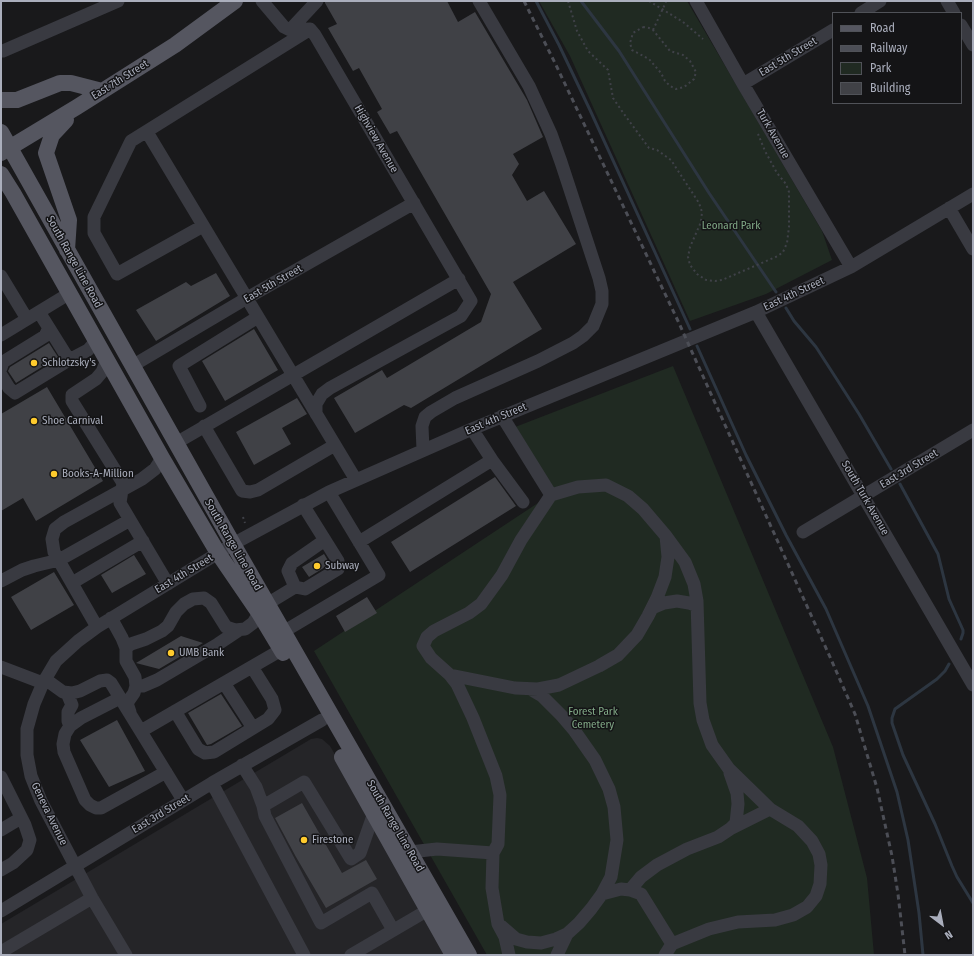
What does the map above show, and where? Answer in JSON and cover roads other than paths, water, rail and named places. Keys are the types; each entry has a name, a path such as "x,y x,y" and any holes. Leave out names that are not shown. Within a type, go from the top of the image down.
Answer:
{"main road":[{"name":"East 7th Street","path":"5,151 175,45 235,1"},
{"path":"1,100 17,100 60,83 71,83 102,90"},
{"path":"67,250 70,220 46,153 52,135 77,107"},
{"name":"South Range Line Road","path":"1,132 5,151 67,250 233,544 281,650 322,720 453,955"},
{"name":"South Range Line Road","path":"1,174 7,191 70,294 162,458 218,553 283,632 469,955"}],"street":[{"path":"2,51 118,1"},
{"path":"262,1 284,26 290,30 302,28 310,29"},
{"path":"290,30 317,1"},
{"path":"423,450 422,426 431,412 455,398 538,361 573,343 593,326 602,304 602,291 599,278 551,134 529,86 479,1"},
{"name":"Turk Avenue","path":"696,1 851,267"},
{"path":"862,12 880,1"},
{"path":"947,1 953,12"},
{"path":"962,27 973,45"},
{"path":"203,226 117,274 94,232 94,217 131,141 310,29"},
{"name":"Highview Avenue","path":"310,29 471,301 461,316 330,388 322,394 316,404 316,414"},
{"name":"East 5th Street","path":"743,84 832,31"},
{"path":"147,132 356,480"},
{"name":"East 4th Street","path":"44,681 56,661 78,641 97,627 233,544 302,506 329,492 502,416 756,312 851,267 973,194"},
{"name":"East 5th Street","path":"132,366 247,298 414,204"},
{"path":"949,208 973,249"},
{"path":"1,276 27,319"},
{"path":"176,443 458,278"},
{"path":"1,335 70,294"},
{"path":"39,312 69,360"},
{"name":"South Turk Avenue","path":"756,312 973,684"},
{"path":"200,406 179,366 258,317"},
{"path":"1,368 3,362 45,336 48,328"},
{"path":"1,374 9,388 15,394 69,360 88,350 96,341"},
{"path":"107,360 102,372 96,379 72,395 72,401 123,483 120,503 168,584"},
{"path":"502,416 550,495"},
{"path":"204,426 242,491 250,492 258,490 335,445"},
{"path":"472,429 492,460 523,502"},
{"name":"East 3rd Street","path":"803,532 973,430"},
{"path":"97,627 54,552 52,539 55,529 64,522 142,479 155,469 162,458"},
{"path":"359,542 492,460"},
{"path":"509,955 505,937 498,924 492,888 493,853 498,844 500,795 496,776 474,718 457,684 450,675 431,658 423,646 427,637 434,631 469,613 481,604 502,575 521,540 550,495 578,487 606,485 628,496 643,509 666,536 685,562 694,584 697,606 700,703 703,720 712,745 729,770 770,809 798,826 812,841 819,854 821,865 820,884 816,896 807,907 793,915 775,920 738,922 723,925 709,929 668,950 642,894 621,889 602,894"},
{"path":"283,632 379,575 329,492"},
{"path":"302,506 325,540 338,561 338,569 305,589 295,586 288,571 292,563 325,540"},
{"path":"1,581 22,570 59,560 130,520"},
{"path":"450,675 515,688 538,689 559,685 599,666 618,654 636,635 652,608 665,577 668,558 666,536"},
{"path":"72,583 143,541"},
{"path":"126,648 131,644 162,632 168,626 176,612 184,604 193,599 204,598 211,603 226,627 235,630 245,629 253,623 263,609 295,586"},
{"path":"652,608 664,603 677,601 697,606"},
{"path":"111,618 126,648 126,661 135,677 136,686 134,693 129,698 127,703 130,714"},
{"path":"136,686 143,686 157,680 239,630"},
{"path":"141,731 281,650"},
{"path":"1,667 44,681 63,692 72,694 100,681 106,680 111,683 183,800"},
{"path":"175,711 198,749 205,753 214,752 268,719 275,710 272,699 252,667"},
{"name":"Geneva Avenue","path":"44,681 34,704 27,729 27,755 31,776 41,801 75,866 126,955"},
{"path":"224,683 253,728"},
{"path":"498,924 516,940 541,943 556,939 567,934 579,923 602,894 611,877 616,840 614,807 609,789 595,760 574,730 542,696 530,689"},
{"path":"68,693 72,705 68,712 68,721 70,726"},
{"path":"120,698 81,718 70,726 65,734 62,744 64,752 85,800 90,805 96,808 101,808 166,772"},
{"name":"East 3rd Street","path":"1,911 183,800 322,720"},
{"path":"242,765 256,787 265,816 321,923 372,893 392,930"},
{"path":"729,770 737,793 738,804 736,823 730,829"},
{"path":"1,777 4,793 21,818 30,840 27,850 13,863 1,870"},
{"path":"263,806 304,782 350,859 360,853 374,813"},
{"path":"212,783 304,955"},
{"path":"630,890 641,877 657,865 770,809"},
{"path":"1,830 21,818"},
{"path":"410,852 437,849 493,853"},
{"path":"1,952 92,898"},
{"path":"351,955 428,910"},
{"path":"557,955 567,934"}],"waterway":[{"path":"536,1 590,110 690,329"},
{"path":"581,1 619,51 709,193 776,292"},
{"path":"786,308 794,321 816,347 859,414 891,469"},
{"path":"697,346 746,455 786,535 826,609 868,706 897,792 908,840 919,913 923,955"},
{"path":"900,484 938,554 949,599 963,630 961,639"},
{"path":"949,664 945,671 937,679 895,709 892,723 903,755 935,824 952,866 973,903"}],"railway":[{"path":"524,1 678,321 855,714 877,788 892,856 905,955"}],"place":[{"name":"Schlotzsky's","path":"34,363"},
{"name":"Shoe Carnival","path":"34,421"},
{"name":"Books-A-Million","path":"54,474"},
{"name":"Subway","path":"317,566"},
{"name":"UMB Bank","path":"171,653"},
{"name":"Firestone","path":"304,840"}],"park label":[{"name":"Leonard Park","path":"731,226"},
{"name":"Forest Park Cemetery","path":"593,718"}]}
